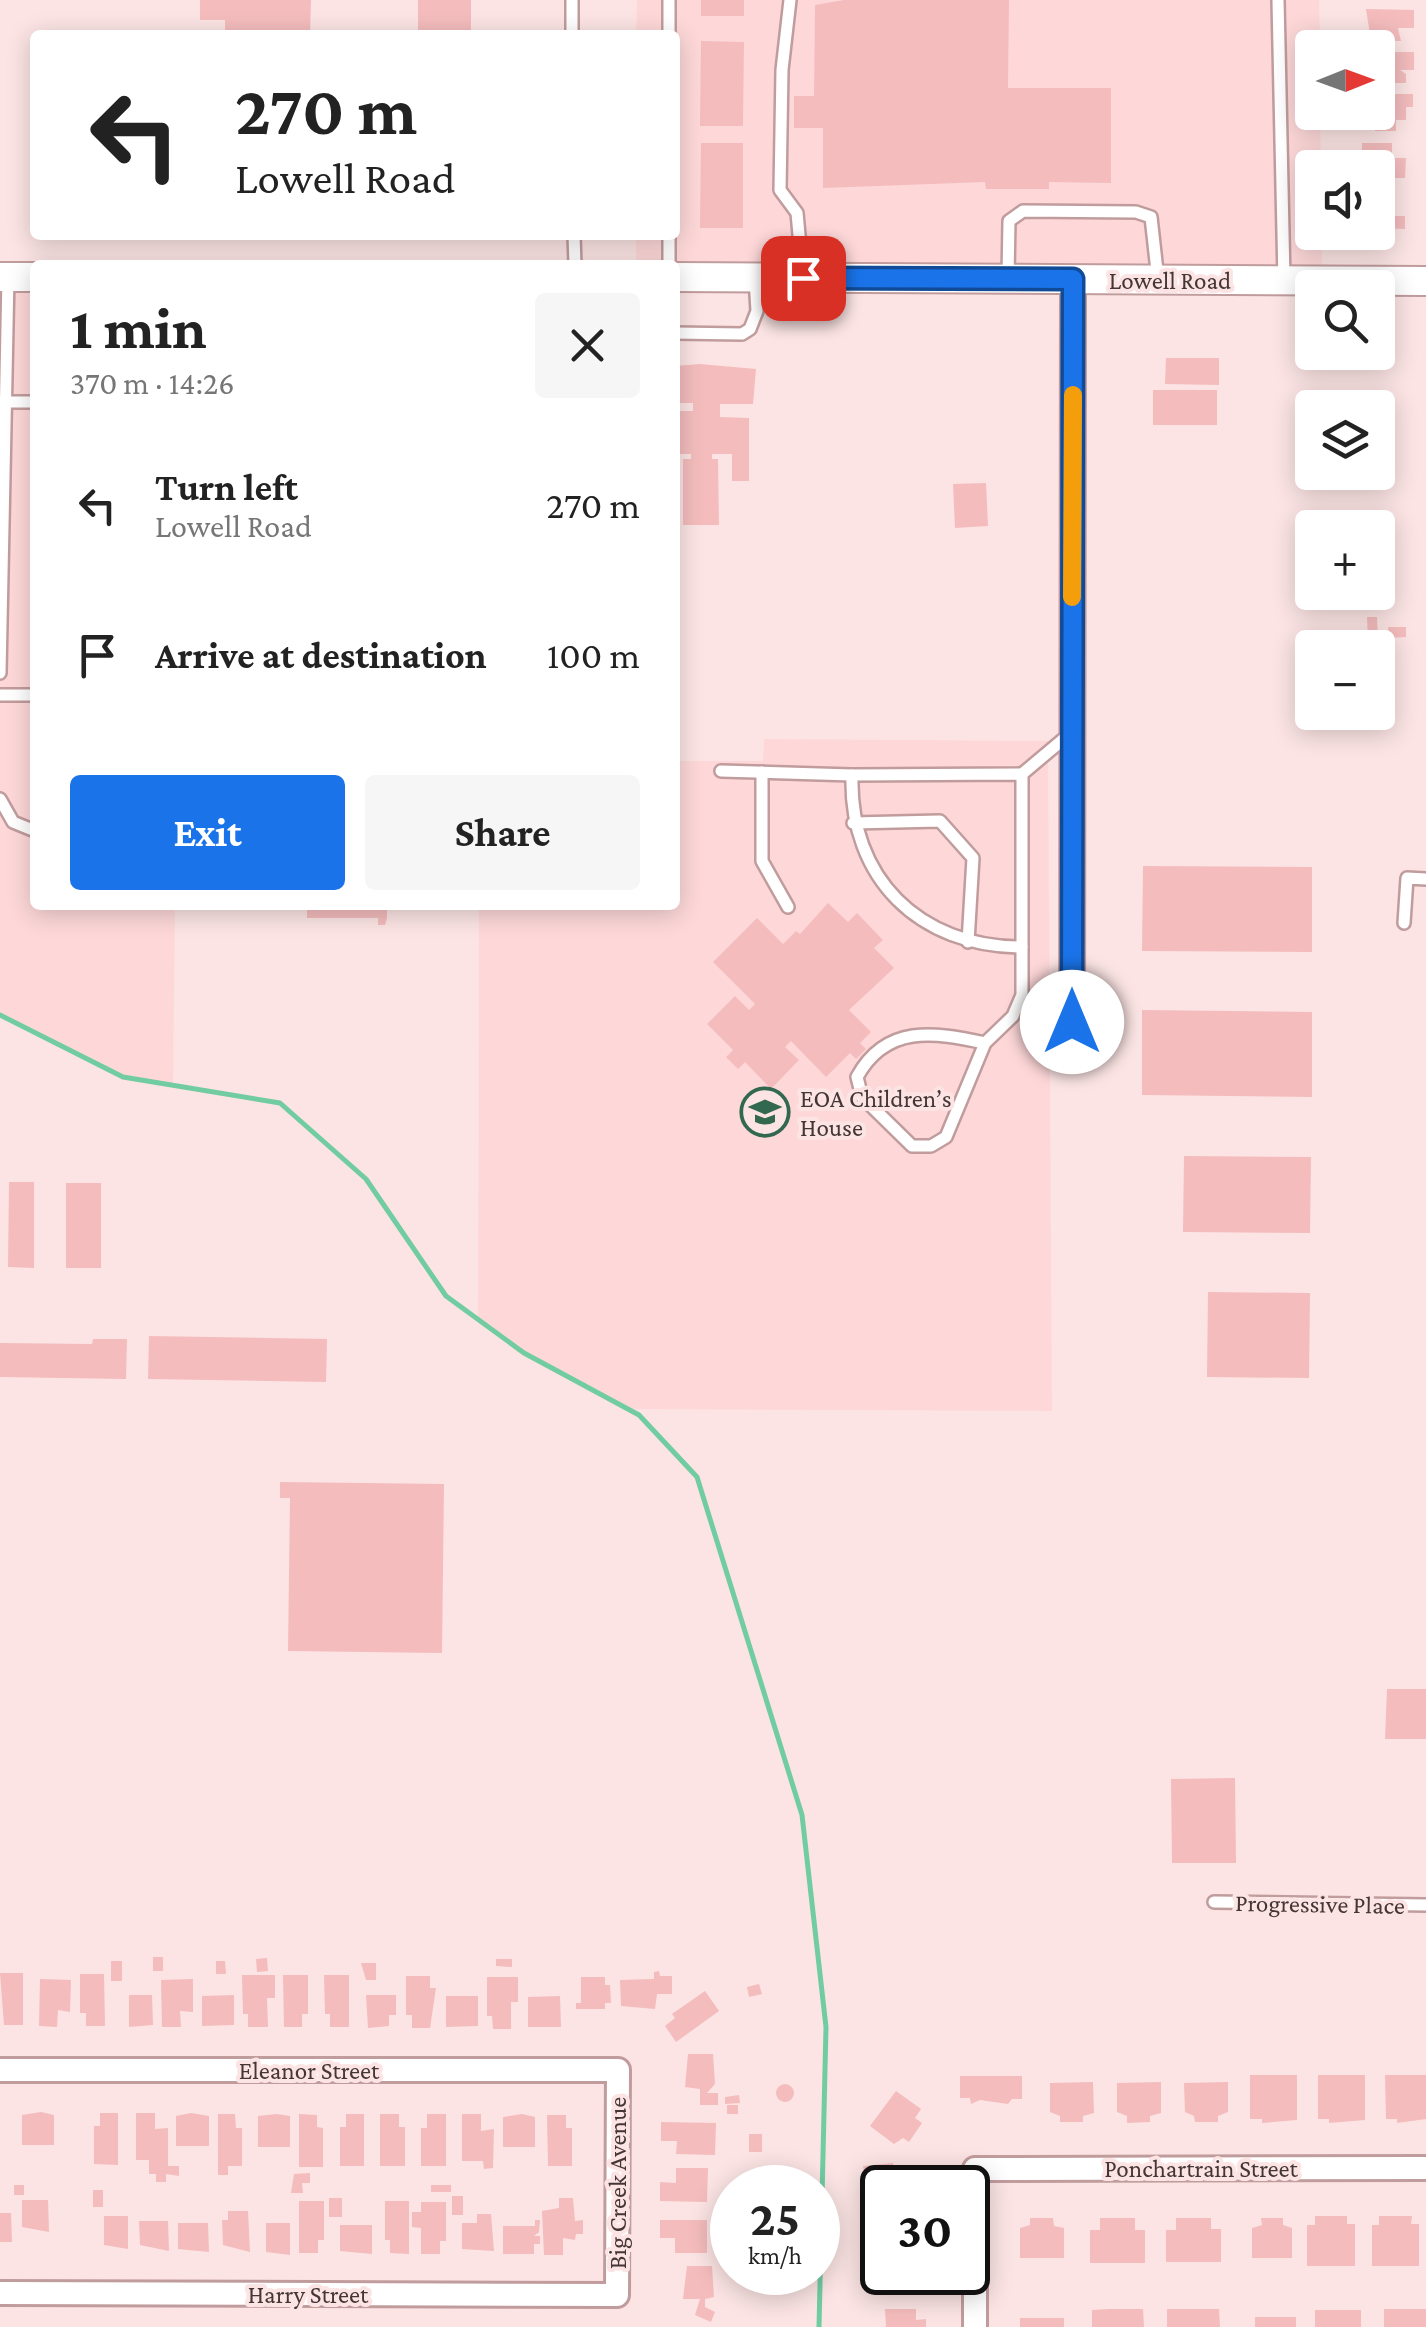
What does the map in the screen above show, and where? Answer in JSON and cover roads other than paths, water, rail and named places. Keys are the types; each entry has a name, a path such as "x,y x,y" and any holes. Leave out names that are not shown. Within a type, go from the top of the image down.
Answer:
{"street":[{"name":"Lowell Road","path":"680,277 1426,281"},
{"path":"1072,1058 1073,279"},
{"name":"Eleanor Street","path":"0,2070 618,2070"},
{"name":"Big Creek Avenue","path":"616,2295 618,2070"},
{"name":"Ponchartrain Street","path":"975,2327 975,2168 1426,2168"},
{"name":"Harry Street","path":"0,2292 616,2295"}],"lane":[{"path":"572,0 572,30"},
{"path":"668,0 668,30"},
{"path":"790,0 782,70 780,190 797,213 803,278"},
{"path":"1278,0 1284,280"},
{"path":"1008,279 1009,221 1023,211 1136,212 1151,217 1158,280"},
{"path":"0,673 3,402 14,277"},
{"path":"680,333 742,334 750,329 756,311 755,278"},
{"path":"3,402 30,402"},
{"path":"0,695 30,695"},
{"path":"721,771 1022,774 1072,732"},
{"path":"762,772 762,861 788,907"},
{"path":"985,1043 951,1036 898,1036 865,1062 858,1077 862,1097 912,1146 931,1146 946,1137 985,1043 1013,1016 1022,995 1022,774"},
{"path":"852,775 853,823 862,850 884,885 938,931 968,942 1022,947"},
{"path":"0,799 13,822 30,830"},
{"path":"853,823 940,821 973,858 968,942"},
{"path":"1404,923 1407,878 1426,879"},
{"name":"Progressive Place","path":"1214,1902 1426,1905"}],"waterway":[{"path":"0,1015 123,1077 280,1103 366,1179 446,1296 524,1353 639,1415 697,1477 802,1815 826,2027 819,2327"}],"place":[{"name":"EOA Children’s House","path":"765,1112"}]}
